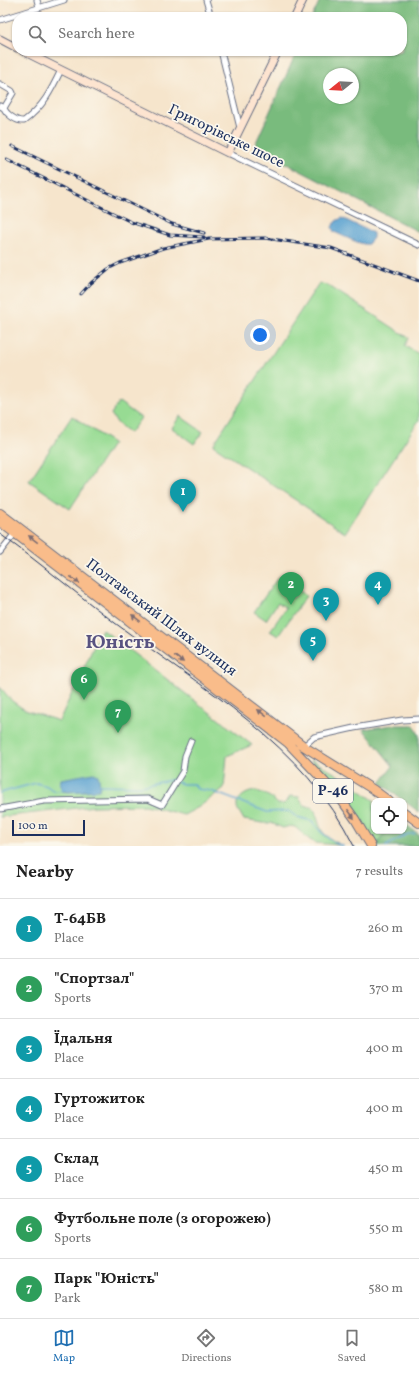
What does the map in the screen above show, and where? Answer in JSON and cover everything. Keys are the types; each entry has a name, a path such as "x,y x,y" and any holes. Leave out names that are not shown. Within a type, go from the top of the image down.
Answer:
{"main road":[{"name":"Полтавський Шлях вулиця","path":"0,513 17,531 271,729 304,746 385,798"},
{"name":"Полтавський Шлях вулиця","path":"0,522 17,531 204,668 304,746"},
{"name":"Р-46","path":"271,729 292,747 340,798 355,819 371,846"},
{"path":"407,814 419,823"}],"street":[{"path":"37,0 39,7"},
{"path":"24,12 64,0"},
{"path":"206,0 210,12"},
{"path":"297,12 303,0"},
{"path":"0,20 12,16"},
{"path":"0,39 12,45"},
{"name":"Григорівське шосе","path":"33,56 228,153 419,245"},
{"path":"221,56 240,128"},
{"path":"228,153 276,56"},
{"path":"0,84 13,93 2,107 6,112 20,122 24,121 48,98 61,70"},
{"path":"0,552 17,531"},
{"path":"304,746 314,737 354,728 402,720 419,720"},
{"path":"0,809 44,801 148,799 162,805 176,785 183,771 185,756 191,741"}],"green space":[{"path":"320,0 419,0 419,232 254,147 295,56 407,56 407,12 314,12"},
{"path":"319,283 329,286 409,338 405,346 419,354 419,420 345,533 213,445"},
{"path":"119,402 141,418 130,433 118,424 111,414"},
{"path":"72,416 113,443 70,509 29,481"},
{"path":"180,416 203,432 194,444 172,428"},
{"path":"279,576 289,584 284,592 293,598 299,590 306,596 278,636 270,631 286,608 278,602 266,620 254,612"},
{"path":"102,629 252,745 227,756 224,788 199,807 184,815 145,805 95,806 0,817 0,687 12,701 25,710 59,721"},
{"path":"393,725 414,725 419,735 419,812 407,803 407,798 400,798 380,783 393,766 363,729"},
{"path":"312,760 336,774 371,798 371,834 407,834 407,825 419,834 419,846 376,846 340,791 311,761"},
{"path":"256,791 268,796 278,804 286,803 290,796 299,797 303,804 311,807 315,811 322,831 339,845 316,843 310,840 295,827 290,826 283,828 271,823 244,820 237,808 237,802 245,794"},
{"path":"407,828 419,836 419,846 376,846 381,837 384,835 407,834"}],"water":[{"path":"342,218 373,233 373,238 368,244 365,244 334,232 332,227 336,221"},
{"path":"94,773 98,775 100,784 99,790 62,791 60,783 61,779"}],"waterway":[{"path":"98,785 141,786 171,780 183,784 194,784 197,789 211,791 267,812 289,811 297,817 312,821 321,832 335,843 343,846"},
{"path":"0,793 36,783 47,786 54,791"},
{"path":"57,791 63,790"},
{"path":"386,846 408,834 415,833"}],"tram line":[{"path":"0,534 115,623 216,695 280,748 308,778 333,810 354,846"}],"railway":[{"path":"12,146 172,224 204,233"},
{"path":"7,160 131,222 170,235 204,237"},
{"path":"81,294 91,283 108,269 120,263 163,248 209,239 265,238 331,248 419,281"}],"place":[{"name":"Т-64БВ","path":"183,512"},
{"name":"\"Спортзал\"","path":"291,605"},
{"name":"Гуртожиток","path":"378,605"},
{"name":"Їдальня","path":"326,621"},
{"name":"Склад","path":"313,661"},
{"name":"Футбольне поле (з огорожею)","path":"84,700"},
{"name":"Парк \"Юність\"","path":"118,733"}],"district":[{"name":"Юність","path":"120,643"}]}
